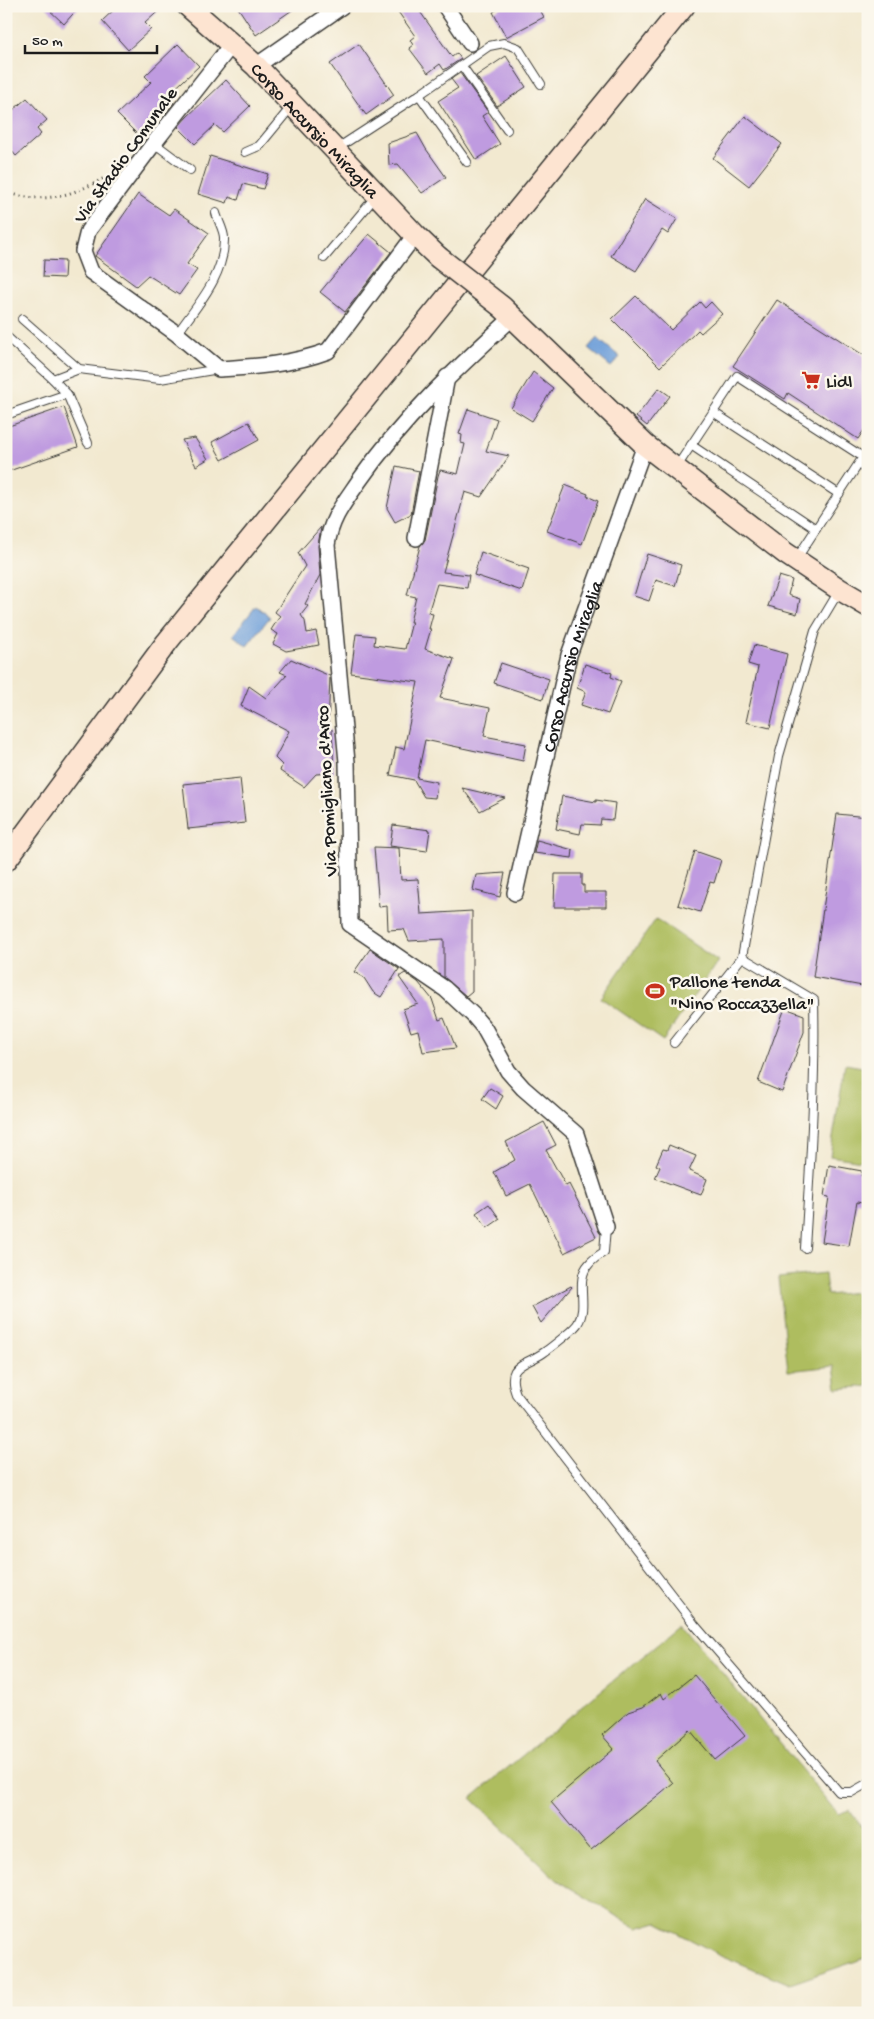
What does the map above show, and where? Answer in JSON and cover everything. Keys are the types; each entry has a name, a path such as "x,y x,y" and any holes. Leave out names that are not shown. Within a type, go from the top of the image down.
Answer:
{"main road":[{"name":"Corso Accursio Miraglia","path":"188,6 256,66 415,235 438,257 507,312"},
{"path":"6,860 152,662 684,6"},
{"path":"507,312 645,445 796,560 868,606"}],"street":[{"path":"256,66 342,6"},
{"path":"445,6 470,43"},
{"name":"Via Stadio Comunale","path":"219,369 177,334 91,272 83,252 88,231 232,44"},
{"path":"219,369 255,367 307,359 328,351 415,235"},
{"name":"Via Pomigliano d'Arco","path":"507,312 415,411 373,460 334,518 329,530 327,545 346,762 350,924 445,990 473,1015 484,1028 508,1071 523,1088 576,1134 606,1227"},
{"path":"416,538 447,377"},
{"name":"Corso Accursio Miraglia","path":"515,893 569,655 645,445"}],"lane":[{"path":"336,150 489,46 504,43 518,48 541,84"},
{"path":"462,66 507,130"},
{"path":"419,95 467,162"},
{"path":"244,152 259,146 293,104"},
{"path":"154,143 190,170"},
{"path":"324,258 378,194"},
{"path":"177,334 214,280 219,266 224,237 216,213"},
{"path":"22,319 79,369"},
{"path":"7,337 67,394 88,443"},
{"path":"53,379 79,369 160,379 219,369"},
{"path":"676,468 737,376 863,457 796,560"},
{"path":"6,415 67,394"},
{"path":"713,412 839,494"},
{"path":"691,445 816,529"},
{"path":"674,1042 742,957 778,756 816,631 839,589"},
{"path":"742,957 814,1000 812,1142 805,1248"},
{"path":"606,1227 604,1252 588,1264 582,1278 584,1304 578,1324 542,1354 522,1363 516,1369 512,1382 516,1394 694,1624 839,1792 852,1792 868,1783"}],"path":[{"path":"6,192 34,199 52,198 77,192 114,172"}],"green space":[{"path":"656,919 718,961 663,1041 601,998"},
{"path":"845,1064 868,1068 868,1162 830,1156"},
{"path":"825,1273 827,1295 868,1291 868,1386 837,1389 834,1366 788,1371 778,1278"},
{"path":"682,1624 838,1814 849,1810 868,1834 868,1957 790,1984 718,1954 657,1922 637,1928 557,1880 471,1798"}],"water":[{"path":"597,338 620,357 611,367 588,348"},
{"path":"256,606 270,617 247,646 233,635"}],"building":[{"path":"45,6 80,6 64,24"},
{"path":"118,6 164,6 145,23 151,29 128,50 102,21"},
{"path":"237,6 298,6 256,35"},
{"path":"394,6 416,6 452,57 457,53 461,59 444,70 440,64 428,73 409,48 413,45 410,40 415,36"},
{"path":"503,6 538,6 544,17 506,37 493,12"},
{"path":"178,44 199,66 167,96 174,103 165,114 164,112 139,136 117,114 151,82 145,76"},
{"path":"359,44 394,95 366,115 330,64"},
{"path":"506,56 526,87 497,106 476,76"},
{"path":"460,73 488,112 482,116 500,144 476,160 438,101 458,88 451,79"},
{"path":"226,80 250,106 223,132 215,125 195,144 178,127"},
{"path":"27,98 47,120 37,129 41,134 16,156 6,144 6,116"},
{"path":"745,116 782,144 749,186 713,158"},
{"path":"417,133 446,177 422,193 398,164 389,165 388,143"},
{"path":"210,156 268,174 263,189 243,184 238,200 229,197 227,203 198,194"},
{"path":"138,194 169,215 174,209 209,233 187,264 197,270 179,295 148,275 136,286 95,256"},
{"path":"645,199 677,219 668,234 662,230 636,271 611,256"},
{"path":"369,234 391,252 345,312 320,292"},
{"path":"44,260 65,261 64,278 43,277"},
{"path":"636,296 671,330 700,302 705,308 711,302 722,314 701,333 698,330 660,367 612,319"},
{"name":"Lidl","path":"777,300 868,358 868,424 858,439 788,393 785,399 733,366"},
{"path":"533,372 553,388 532,421 511,408"},
{"path":"659,388 670,396 647,426 636,417"},
{"path":"64,407 78,447 6,472 6,427"},
{"path":"468,409 497,419 486,451 509,456 481,497 465,492 443,572 469,575 467,588 437,584 428,613 433,614 425,649 454,659 440,698 490,708 484,736 526,744 523,761 425,740 417,778 437,782 435,798 424,797 414,780 390,775 396,747 404,749 418,682 351,673 356,634 375,636 374,645 405,649 416,597 407,595 420,546 425,540 438,476 440,470 458,474 465,444 461,443 462,435 459,434"},
{"path":"249,422 259,440 222,460 212,442"},
{"path":"195,438 208,459 196,466 182,440"},
{"path":"396,466 419,471 411,514 395,522 387,508"},
{"path":"565,485 588,494 587,496 598,501 582,544 547,531"},
{"path":"321,527 318,546 320,575 305,604 308,606 301,615 305,621 307,633 316,631 319,645 286,651 273,644 278,634 271,630 280,616 275,612 305,566 298,553"},
{"path":"481,552 529,569 522,591 474,575"},
{"path":"647,554 681,565 675,586 656,580 649,601 634,596"},
{"path":"779,576 792,580 788,595 800,599 797,614 768,606"},
{"path":"754,645 787,654 770,728 746,722 758,667 748,664"},
{"path":"291,659 330,676 328,729 332,729 334,773 316,774 304,787 280,771 282,765 275,758 289,731 241,706 249,686 266,698 287,675 280,672"},
{"path":"501,663 549,679 543,699 494,683"},
{"path":"585,664 612,673 611,677 621,681 608,714 581,705 586,692 577,688"},
{"path":"240,778 245,823 188,829 183,784"},
{"path":"462,788 505,798 480,811"},
{"path":"562,796 615,803 613,820 601,819 600,825 582,824 580,834 556,829"},
{"path":"837,814 868,817 868,987 813,977"},
{"path":"393,825 430,830 427,851 390,846"},
{"path":"537,840 573,850 572,858 534,853"},
{"path":"374,847 399,848 401,880 418,879 421,914 472,911 472,991 466,996 444,977 444,939 409,941 404,929 388,930 387,906 379,907"},
{"path":"695,851 721,860 714,883 710,882 700,912 678,905"},
{"path":"505,873 500,897 473,890 476,875"},
{"path":"555,874 582,874 584,892 606,892 606,907 554,907"},
{"path":"370,949 399,969 381,997 373,992 364,978 354,972"},
{"path":"405,973 418,982 432,999 439,1020 444,1018 456,1048 423,1052 418,1030 411,1032 403,1009 418,1004 399,977"},
{"path":"785,1008 804,1015 804,1032 782,1092 758,1082"},
{"path":"490,1088 503,1096 496,1109 482,1099"},
{"path":"544,1122 556,1145 546,1150 566,1186 569,1184 596,1237 564,1253 530,1184 506,1196 494,1172 515,1160 506,1142"},
{"path":"669,1145 696,1156 689,1171 707,1179 701,1195 655,1178 660,1167 656,1165 663,1149 667,1150"},
{"path":"829,1165 862,1171 861,1176 868,1177 868,1204 857,1202 849,1246 822,1242 829,1197 824,1196"},
{"path":"489,1204 500,1219 487,1228 476,1213"},
{"path":"572,1287 541,1323 532,1307"},
{"path":"694,1675 745,1736 715,1760 690,1730 655,1761 673,1783 591,1850 551,1802 614,1749 602,1735 628,1712 643,1707 661,1693 664,1699"}],"place":[{"name":"Lidl","path":"811,380"},
{"name":"Pallone tenda \"Nino Roccazzella\"","path":"655,991"}]}
